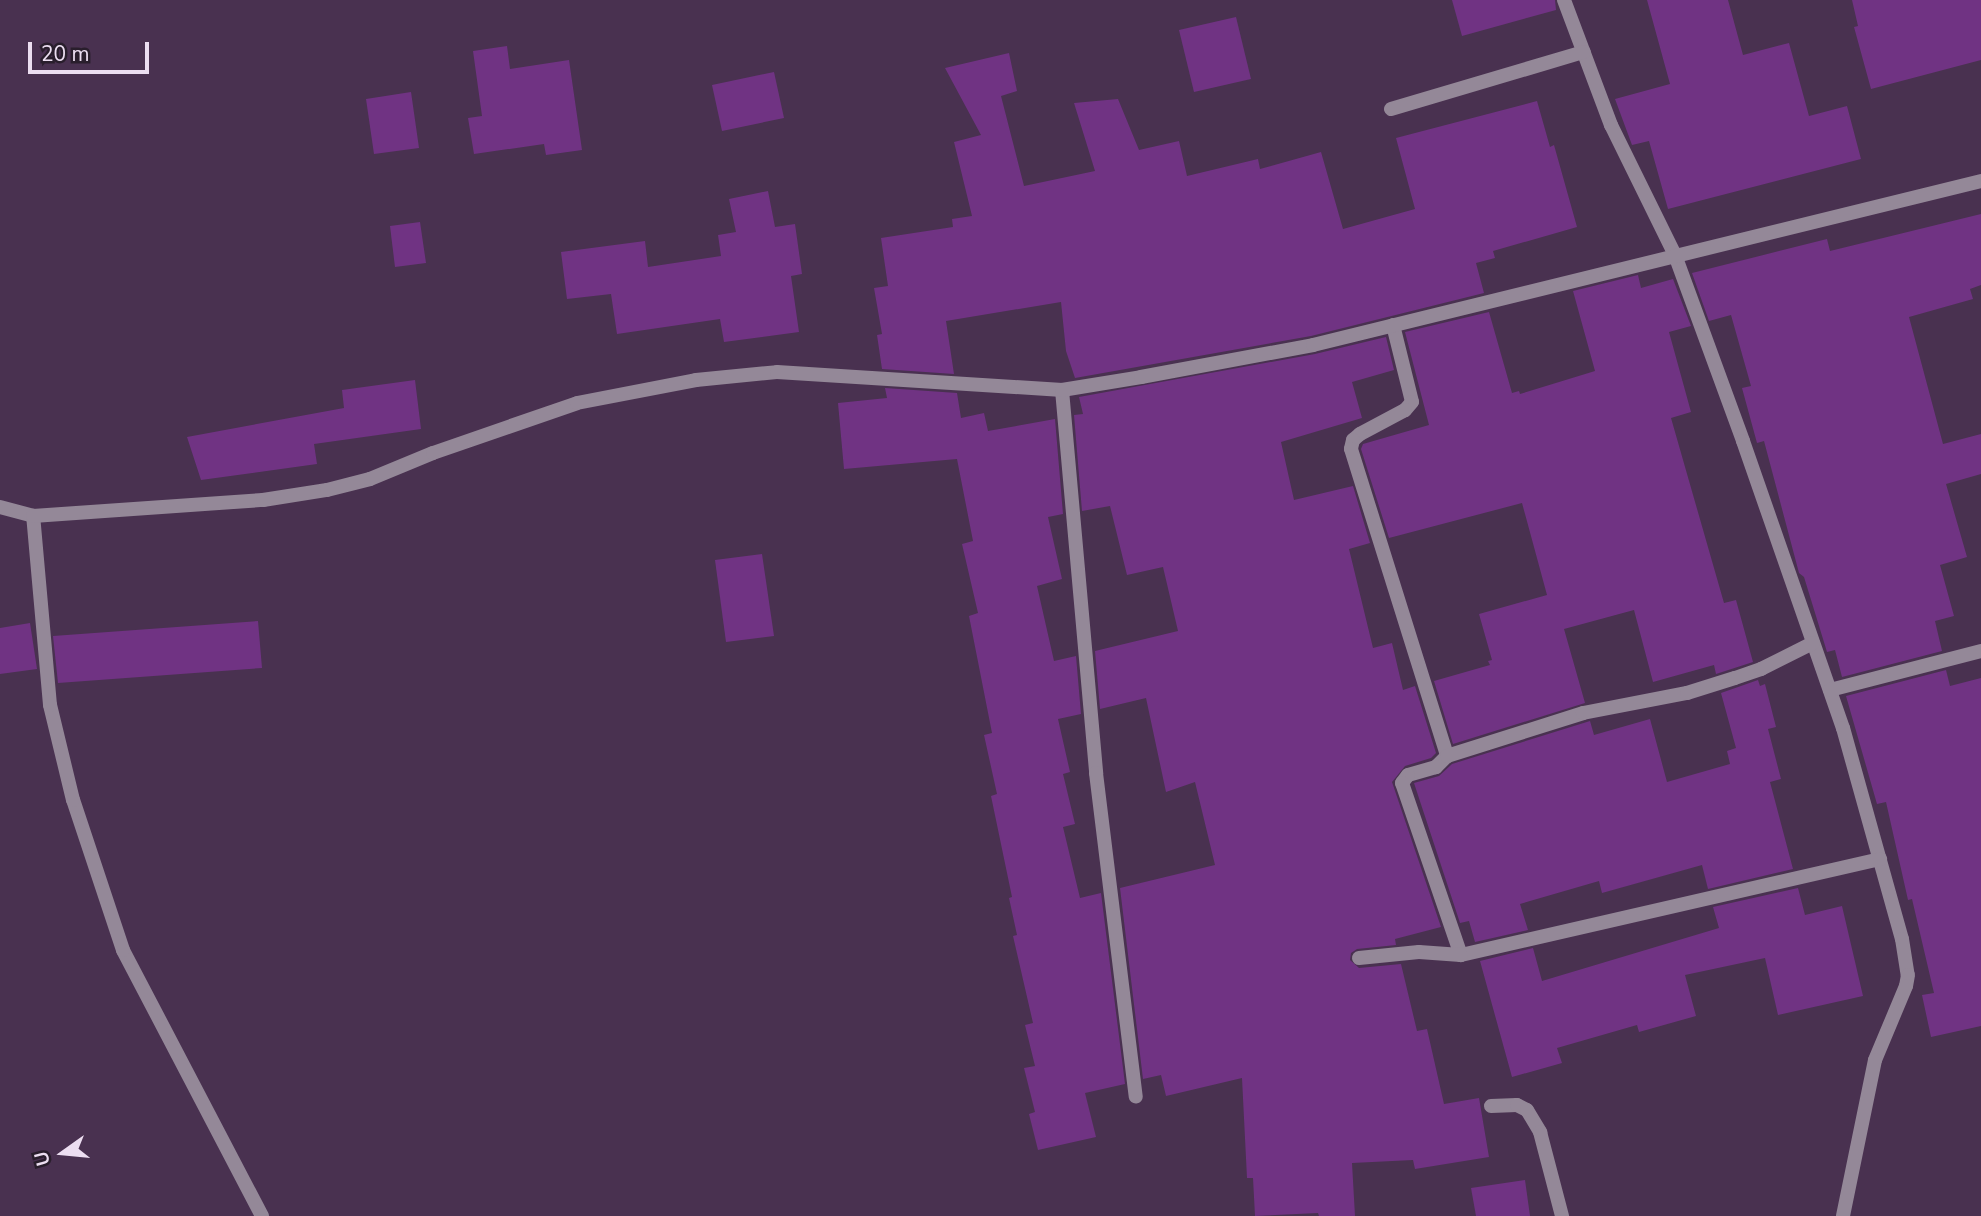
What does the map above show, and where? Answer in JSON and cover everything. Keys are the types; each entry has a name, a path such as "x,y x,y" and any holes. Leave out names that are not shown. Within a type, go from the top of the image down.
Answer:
{"street":[{"path":"1564,0 1611,125 1675,255 1830,690 1902,939 1908,975 1875,1060 1843,1216"},
{"path":"1391,109 1584,52"},
{"path":"0,507 33,516 263,500 327,490 370,479 433,453 577,403 696,380 777,372 1062,390 1313,345 1981,181"},
{"path":"1393,326 1412,402 1405,410 1360,434 1353,440 1351,449 1447,757"},
{"path":"1062,390 1096,774 1136,1097"},
{"path":"33,516 50,705 84,836 123,950 262,1216"},
{"path":"1461,956 1402,783 1408,775 1436,767 1447,757 1583,713 1687,693 1735,678 1761,669 1813,643"},
{"path":"1830,690 1981,651"},
{"path":"1359,958 1419,952 1461,956 1880,859"},
{"path":"1491,1106 1517,1105 1527,1110 1540,1132 1562,1216"}],"building":[{"path":"1452,0 1555,0 1556,10 1462,36"},
{"path":"1647,0 1728,0 1743,55 1789,43 1809,116 1847,106 1861,159 1668,209 1649,141 1632,145 1615,99 1670,84"},
{"path":"1852,0 1981,0 1981,60 1871,89 1854,27 1858,26"},
{"path":"1236,17 1251,79 1194,92 1179,30"},
{"path":"507,46 510,69 569,60 582,150 546,155 544,144 474,154 468,118 482,116 473,51"},
{"path":"1009,53 1017,91 1001,96 1024,186 1095,171 1074,103 1118,99 1139,150 1179,141 1187,176 1258,159 1260,169 1321,152 1343,229 1415,209 1396,138 1537,101 1550,147 1554,145 1577,227 1493,251 1495,258 1476,263 1484,293 1311,336 1075,378 1066,351 1061,302 946,321 954,374 882,369 877,335 882,334 874,288 888,286 881,238 953,227 952,219 972,216 954,142 981,135 945,68"},
{"path":"774,72 784,118 722,131 712,85"},
{"path":"411,92 419,148 374,154 366,99"},
{"path":"768,191 775,227 795,224 802,274 791,276 799,332 724,342 720,319 617,334 611,294 567,299 561,252 645,241 648,267 721,256 718,235 736,232 729,199"},
{"path":"1981,214 1981,285 1970,289 1973,299 1909,317 1943,444 1981,434 1981,474 1946,484 1967,557 1940,565 1954,616 1935,621 1942,651 1842,677 1835,650 1827,652 1804,577 1799,573 1764,441 1757,443 1742,388 1751,386 1731,315 1709,321 1692,273 1827,239 1830,251"},
{"path":"420,222 426,263 395,267 390,226"},
{"path":"1638,275 1641,288 1673,279 1691,326 1669,332 1691,412 1671,418 1724,603 1736,600 1753,662 1716,674 1714,665 1653,682 1634,610 1564,629 1585,703 1453,744 1434,681 1490,665 1488,661 1492,660 1479,614 1547,595 1522,503 1389,538 1361,449 1363,444 1429,425 1405,332 1489,312 1512,393 1519,391 1520,394 1595,371 1573,291"},
{"path":"1386,337 1394,370 1352,382 1362,418 1281,442 1294,500 1353,486 1370,543 1349,549 1373,648 1392,643 1403,690 1415,686 1436,753 1431,758 1405,766 1392,782 1441,927 1395,939 1396,945 1357,949 1351,953 1350,960 1359,968 1401,964 1417,1031 1427,1029 1444,1104 1479,1098 1489,1157 1415,1169 1413,1160 1352,1163 1355,1216 1319,1216 1318,1213 1255,1216 1253,1178 1247,1178 1242,1078 1166,1096 1161,1075 1143,1079 1120,888 1215,865 1195,782 1166,792 1146,698 1100,709 1095,651 1178,631 1163,567 1127,575 1110,506 1082,511 1074,415 1083,414 1079,397 1315,354"},
{"path":"415,380 421,429 314,444 317,464 201,480 187,437 344,408 342,390"},
{"path":"885,388 957,393 961,418 984,413 988,431 1055,419 1063,514 1048,517 1062,579 1037,586 1054,661 1076,656 1081,714 1058,719 1070,772 1063,774 1075,824 1063,827 1080,898 1101,893 1125,1084 1085,1093 1096,1137 1038,1150 1029,1114 1035,1112 1024,1068 1035,1066 1025,1025 1033,1023 1013,936 1017,935 1009,898 1012,897 991,796 997,794 984,735 992,733 969,616 978,613 962,544 973,541 957,459 844,469 838,403 887,398"},
{"path":"762,554 774,636 726,642 715,560"},
{"path":"258,621 262,668 58,683 53,636"},
{"path":"30,623 37,669 0,674 0,628"},
{"path":"1946,670 1950,686 1981,678 1981,1026 1931,1037 1922,995 1934,993 1912,899 1908,900 1886,802 1877,804 1846,696"},
{"path":"1758,680 1760,686 1765,684 1776,727 1768,729 1781,779 1770,782 1793,869 1708,889 1702,865 1602,893 1599,881 1520,904 1528,930 1475,942 1469,921 1460,923 1414,783 1439,776 1452,764 1590,721 1594,735 1650,719 1667,782 1730,764 1727,751 1736,748 1721,693"},
{"path":"1798,888 1805,915 1842,906 1863,996 1778,1015 1765,958 1685,975 1696,1016 1639,1032 1637,1025 1557,1048 1562,1063 1512,1077 1480,961 1533,948 1542,981 1719,928 1713,907"},
{"path":"1525,1180 1530,1216 1476,1216 1471,1188"}]}
